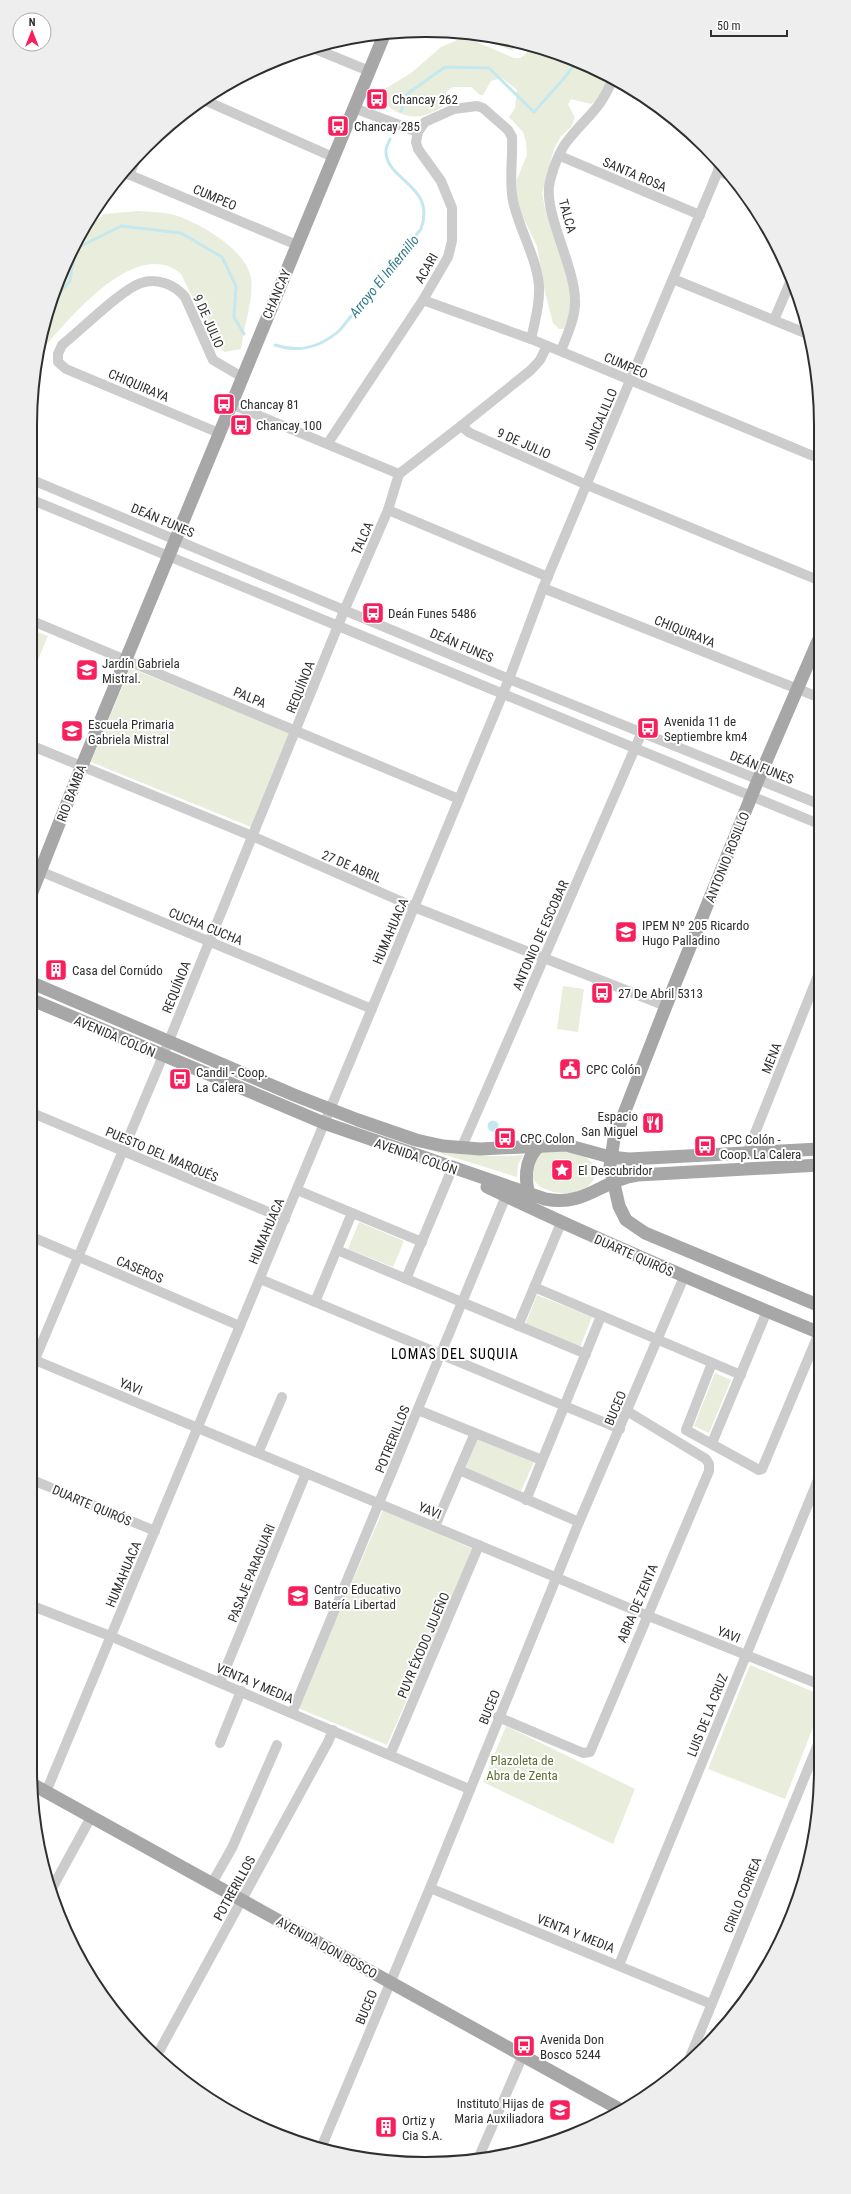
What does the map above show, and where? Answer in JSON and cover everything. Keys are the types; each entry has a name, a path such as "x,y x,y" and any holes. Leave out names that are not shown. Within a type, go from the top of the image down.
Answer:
{"main road":[{"name":"CHANCAY","path":"168,556 382,39"},
{"name":"RIO BAMBA","path":"37,865 126,660 168,556"},
{"name":"ANTONIO ROSILLO","path":"610,1157 614,1139 636,1080 758,780 814,651"},
{"name":"AVENIDA COLÓN","path":"37,985 168,1042 330,1109 416,1140 461,1148 495,1150 539,1146 573,1146 610,1157 629,1159 814,1149"},
{"name":"AVENIDA COLÓN","path":"37,1002 324,1124 452,1169 553,1201 568,1201 589,1195 612,1182 638,1175 814,1165"},
{"path":"534,1210 529,1194 526,1167 532,1153 539,1146"},
{"name":"DUARTE QUIRÓS","path":"610,1157 612,1182 622,1214 626,1220 638,1230 814,1303"},
{"name":"DUARTE QUIRÓS","path":"452,1169 561,1223 684,1277 814,1331"},
{"name":"AVENIDA DON BOSCO","path":"38,1787 616,2107"}],"street":[{"path":"321,51 369,71"},
{"name":"TALCA","path":"561,352 572,324 576,301 574,282 550,204 548,193 550,181 568,140 594,113 603,100 610,84"},
{"path":"209,102 333,157"},
{"path":"354,108 418,132 426,122 454,109 468,106 483,108 508,130 512,137 511,188 513,202 537,272 539,286 538,303 531,339"},
{"name":"ACARI","path":"328,443 423,300 448,257 452,241 453,224 450,199 434,168 418,149 416,142 418,132"},
{"name":"SANTA ROSA","path":"560,156 700,215"},
{"name":"JUNCALILLO","path":"509,679 543,588 700,215 718,169"},
{"name":"CUMPEO","path":"128,175 297,245"},
{"path":"673,279 803,332"},
{"name":"9 DE JULIO","path":"58,354 62,345 129,289 142,282 153,281 167,284 178,289 185,297 213,360 242,377"},
{"path":"774,320 788,287"},
{"name":"CUMPEO","path":"423,300 531,339 814,456"},
{"path":"231,404 328,443 399,474 530,370 540,360 547,346"},
{"name":"CHIQUIRAYA","path":"58,354 58,362 66,369 219,433"},
{"name":"9 DE JULIO","path":"461,426 470,433 587,485 814,578"},
{"name":"TALCA","path":"344,611 388,510 399,474"},
{"name":"DEÁN FUNES","path":"37,481 344,611 814,802"},
{"path":"37,502 814,822"},
{"path":"388,510 548,577"},
{"name":"CHIQUIRAYA","path":"543,588 814,695"},
{"name":"REQUÍNOA","path":"37,1348 78,1256 168,1042 344,611"},
{"name":"PALPA","path":"37,623 459,799"},
{"name":"HUMAHUACA","path":"46,1792 509,679"},
{"name":"ANTONIO DE ESCOBAR","path":"461,1148 642,732"},
{"name":"27 DE ABRIL","path":"37,748 80,768 252,836 414,907 545,957 666,1006"},
{"name":"CUCHA CUCHA","path":"37,871 372,1009"},
{"name":"MENA","path":"747,1153 814,986"},
{"name":"PUESTO DEL MARQUÉS","path":"37,1115 122,1152 285,1219"},
{"path":"406,1279 452,1169"},
{"path":"297,1190 422,1242"},
{"path":"506,1196 529,1194"},
{"name":"POTRERILLOS","path":"292,1713 506,1196"},
{"path":"314,1302 352,1213"},
{"path":"518,1326 561,1223"},
{"name":"CASEROS","path":"37,1239 240,1326"},
{"path":"337,1250 586,1354"},
{"name":"BUCEO","path":"323,2143 430,1888 556,1577 684,1277"},
{"path":"260,1279 620,1430"},
{"path":"534,1287 740,1375"},
{"path":"712,1443 767,1312"},
{"path":"526,1500 601,1316"},
{"path":"712,1363 686,1428 759,1470 762,1469 814,1345"},
{"name":"YAVI","path":"37,1361 646,1615 814,1682"},
{"path":"258,1453 282,1397"},
{"path":"418,1410 542,1460"},
{"name":"ABRA DE ZENTA","path":"498,1717 583,1753 590,1752 646,1615 708,1471 709,1464 706,1459 627,1411"},
{"path":"434,1526 475,1433"},
{"path":"459,1470 579,1522"},
{"name":"PASAJE PARAGUARI","path":"220,1682 306,1473"},
{"name":"DUARTE QUIRÓS","path":"37,1482 155,1531"},
{"name":"LUIS DE LA CRUZ","path":"619,1965 814,1490"},
{"name":"PUVR ÉXODO JUJEÑO","path":"390,1754 480,1546"},
{"name":"VENTA Y MEDIA","path":"37,1608 110,1636 220,1682 469,1789"},
{"path":"220,1743 241,1691"},
{"name":"POTRERILLOS","path":"159,2051 243,1900 333,1730"},
{"path":"212,1883 232,1848 277,1745"},
{"name":"CIRILO CORREA","path":"693,2050 814,1754"},
{"path":"55,1883 91,1817"},
{"name":"VENTA Y MEDIA","path":"430,1888 711,2004"},
{"path":"480,2153 523,2056"}],"green space":[{"path":"464,39 471,40 514,58 520,58 526,54 527,50 574,67 608,83 599,99 591,104 571,99 568,104 575,118 571,127 561,136 554,149 542,193 545,208 553,223 572,292 568,320 564,329 559,329 553,323 545,292 537,246 517,205 517,179 527,155 526,142 523,132 509,117 515,108 517,90 502,78 491,81 483,95 480,95 471,87 453,87 446,92 446,104 430,114 422,116 399,113 383,102 383,90 411,73 441,47"},
{"path":"491,42 515,47 513,51"},
{"path":"138,211 159,212 182,217 217,236 238,254 250,274 251,282 250,301 241,349 224,352 213,339 181,274 163,265 143,266 123,274 103,287 84,304 45,347 58,301 77,254 94,224 104,214"},
{"path":"37,632 48,636 37,662"},
{"path":"130,668 290,733 251,827 91,762"},
{"path":"563,986 584,989 578,1032 557,1029"},
{"path":"400,1141 431,1148 476,1155 523,1155 518,1165 517,1177"},
{"path":"543,1151 565,1151 580,1154 586,1157 595,1168 592,1181 583,1190 569,1193 554,1192 541,1187 533,1178 533,1166"},
{"path":"359,1222 404,1241 393,1267 348,1249"},
{"path":"537,1295 592,1317 580,1347 525,1325"},
{"path":"715,1373 731,1380 709,1433 694,1426"},
{"path":"478,1438 534,1462 521,1491 466,1468"},
{"path":"383,1510 473,1549 387,1745 298,1708"},
{"path":"750,1665 814,1692 814,1725 785,1799 708,1769"},
{"name":"Plazoleta de Abra de Zenta","path":"506,1726 635,1789 613,1844 483,1782"}],"water":[{"path":"491,1121 495,1121 497,1122 497,1130 491,1131 488,1128 488,1124"}],"waterway":[{"name":"Arroyo El Infiernillo","path":"401,111 407,94 445,67 489,68 534,112 573,67"},
{"name":"Arroyo El Infiernillo","path":"275,345 293,348 309,347 325,341 333,336 340,330 421,229 424,214 422,202 409,184 393,169 388,160 386,149 390,139"},
{"name":"Arroyo El Infiernillo","path":"81,246 121,226 181,233 222,257 236,286 234,317 244,334"},
{"name":"Arroyo El Infiernillo","path":"62,290 70,281 73,264"}],"place":[{"name":"Chancay 262","path":"377,99"},
{"name":"Chancay 285","path":"338,126"},
{"name":"Chancay 81","path":"224,404"},
{"name":"Chancay 100","path":"241,425"},
{"name":"Deán Funes 5486","path":"373,613"},
{"name":"Jardín Gabriela Mistral.","path":"87,670"},
{"name":"Avenida 11 de Septiembre km4","path":"648,728"},
{"name":"Escuela Primaria Gabriela Mistral","path":"72,731"},
{"name":"IPEM Nº 205 Ricardo Hugo Palladino","path":"626,932"},
{"name":"Casa del Cornúdo","path":"56,970"},
{"name":"27 De Abril 5313","path":"602,993"},
{"name":"CPC Colón","path":"570,1069"},
{"name":"Candil - Coop. La Calera","path":"180,1079"},
{"name":"Espacio San Miguel","path":"653,1123"},
{"name":"CPC Colon","path":"505,1138"},
{"name":"CPC Colón - Coop. La Calera","path":"705,1146"},
{"name":"El Descubridor","path":"562,1170"},
{"name":"Centro Educativo Batería Libertad","path":"298,1596"},
{"name":"Avenida Don Bosco 5244","path":"524,2046"},
{"name":"Instituto Hijas de Maria Auxiliadora","path":"560,2110"},
{"name":"Ortiz y Cia S.A.","path":"386,2127"}],"district":[{"name":"LOMAS DEL SUQUIA","path":"455,1354"}]}
